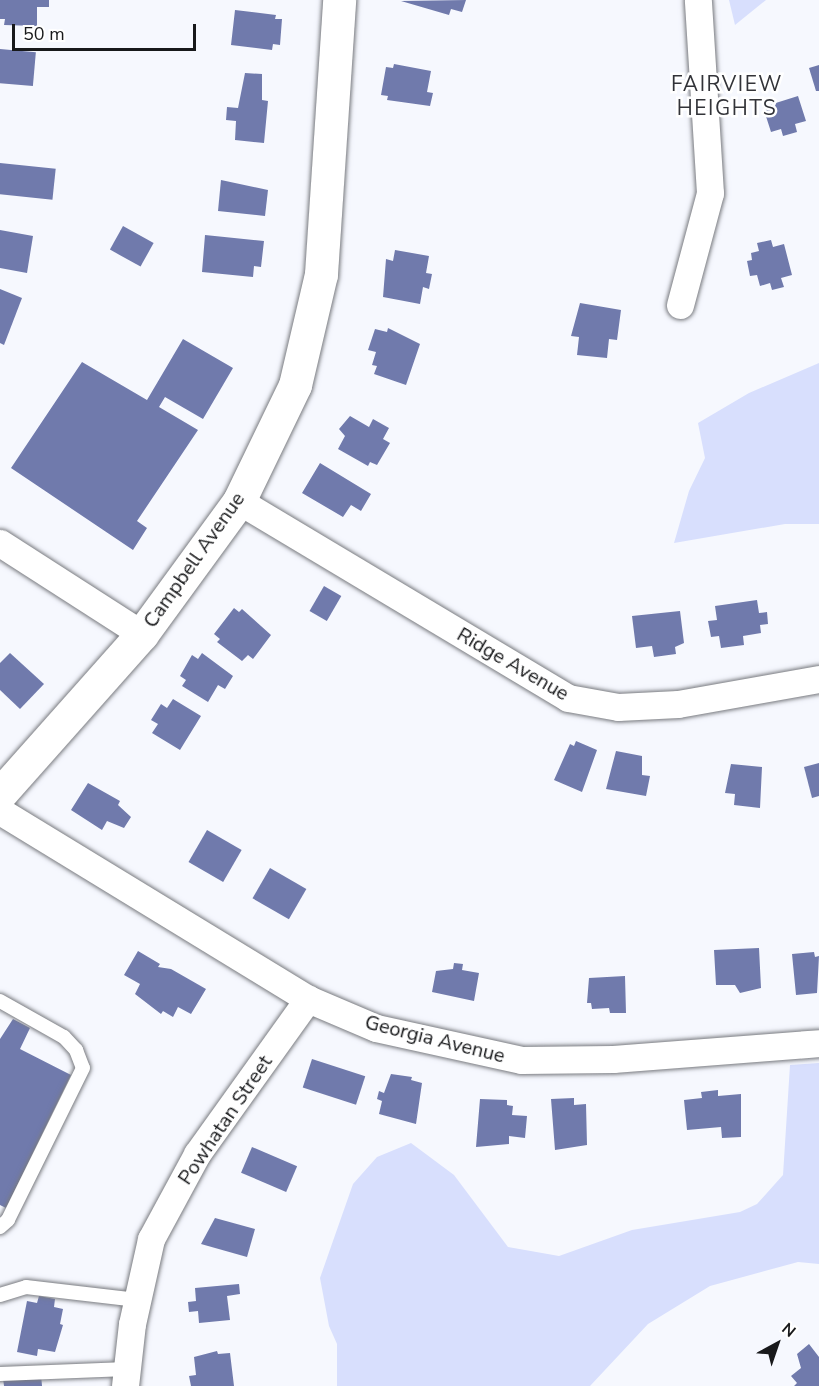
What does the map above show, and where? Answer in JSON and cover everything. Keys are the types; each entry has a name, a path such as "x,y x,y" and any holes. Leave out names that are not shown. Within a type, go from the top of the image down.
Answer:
{"main road":[{"name":"Campbell Avenue","path":"0,794 142,634 238,501 295,385 321,274 339,0"}],"street":[{"path":"680,305 710,193 698,0"},
{"name":"Ridge Avenue","path":"238,501 568,698 618,707 678,704 819,679"},
{"path":"0,543 142,634"},
{"name":"Georgia Avenue","path":"0,811 308,999 376,1028 522,1060 613,1059 819,1043"},
{"name":"Powhatan Street","path":"126,1377 137,1300 151,1239 197,1155 308,999"}],"lane":[{"path":"0,1001 64,1037 83,1068 8,1220 0,1227"},
{"path":"0,1295 26,1287 137,1300"},
{"path":"0,1374 126,1377"}],"shaded area":[{"path":"729,0 766,0 735,25"},
{"path":"819,363 819,524 785,524 674,543 689,491 705,458 698,423 749,393"},
{"path":"819,1063 819,1264 798,1262 710,1286 648,1324 590,1386 337,1386 337,1344 329,1326 320,1278 353,1184 377,1157 411,1143 454,1175 508,1247 559,1256 632,1230 740,1212 757,1204 783,1175 790,1065"}],"building":[{"path":"0,0 49,0 49,7 37,7 37,26 4,25 5,19 0,19"},
{"path":"466,0 462,12 451,9 449,15 401,1"},
{"path":"235,10 276,15 275,19 282,19 280,45 273,44 272,50 231,45"},
{"path":"0,49 36,52 33,86 0,83"},
{"path":"394,64 431,71 427,92 433,93 430,106 387,100 388,96 381,95 386,67 393,68"},
{"path":"819,65 819,91 816,91 809,68"},
{"path":"245,73 262,74 262,100 268,101 264,143 235,140 236,121 226,120 227,107 238,108"},
{"path":"798,96 806,121 795,124 797,132 783,136 781,129 771,132 763,107"},
{"path":"0,163 56,169 52,200 0,194"},
{"path":"221,180 268,190 265,216 218,211"},
{"path":"123,226 154,243 141,267 110,250"},
{"path":"0,230 33,236 27,273 0,268"},
{"path":"205,235 264,241 261,267 254,266 253,277 202,272"},
{"path":"771,240 773,247 784,244 792,275 781,278 784,287 772,290 770,283 760,286 757,275 750,276 747,261 752,260 751,253 759,251 757,243"},
{"path":"395,250 429,256 426,273 432,274 429,289 423,287 420,304 383,297 386,259 393,261"},
{"path":"0,289 22,298 4,345 0,343"},
{"path":"580,303 621,310 617,340 609,339 607,358 577,355 579,337 571,336"},
{"path":"388,328 420,344 406,385 374,374 377,366 372,365 376,352 368,350 375,329 387,332"},
{"path":"183,339 233,368 203,419 165,397 159,407 198,430 137,521 147,528 133,550 11,468 82,362 147,400"},
{"path":"350,416 369,427 373,419 389,428 383,439 390,443 377,465 370,462 368,466 338,449 345,436 339,429"},
{"path":"320,463 371,494 361,511 351,505 343,517 302,493"},
{"path":"324,586 341,596 327,621 310,611"},
{"path":"757,600 759,613 767,612 768,624 760,625 761,633 743,636 744,645 721,648 719,636 711,637 708,621 717,620 715,606"},
{"path":"234,608 239,612 242,609 271,635 253,659 248,655 242,661 217,642 220,639 214,634"},
{"path":"680,611 684,643 675,647 676,654 654,657 652,646 636,648 632,616"},
{"path":"10,653 44,684 20,709 0,690 0,663"},
{"path":"202,653 233,676 225,689 218,685 208,702 182,686 186,680 180,676 192,655 198,659"},
{"path":"173,699 201,716 180,750 152,733 158,724 151,720 161,704 167,708"},
{"path":"576,741 597,750 582,792 554,780 570,744 574,746"},
{"path":"616,751 642,756 642,775 650,776 646,796 606,789"},
{"path":"819,763 819,796 812,798 804,767"},
{"path":"731,764 762,767 760,808 734,805 735,794 725,793"},
{"path":"88,783 120,801 118,805 131,817 124,828 107,821 102,830 71,810"},
{"path":"207,830 242,850 223,882 188,862"},
{"path":"270,868 306,889 289,919 252,898"},
{"path":"759,948 761,988 740,993 735,985 716,985 714,950"},
{"path":"138,951 160,964 158,967 171,969 206,989 191,1014 178,1007 173,1017 163,1011 161,1014 135,994 140,984 124,975"},
{"path":"814,952 815,957 819,956 817,993 796,995 792,954"},
{"path":"454,963 463,964 462,970 479,973 474,1001 432,992 436,971 453,969"},
{"path":"625,976 626,1013 610,1013 609,1008 592,1009 591,1003 587,1003 589,978"},
{"path":"13,1019 30,1028 20,1049 71,1075 6,1208 0,1205 0,1039"},
{"path":"312,1059 365,1076 356,1105 303,1088"},
{"path":"391,1074 412,1077 411,1080 422,1083 416,1124 379,1114 382,1101 377,1099 379,1091 384,1093"},
{"path":"718,1090 718,1096 741,1094 741,1137 722,1138 721,1127 687,1130 684,1100 702,1098 701,1092"},
{"path":"574,1098 574,1105 586,1104 587,1145 555,1150 551,1099"},
{"path":"480,1099 507,1100 507,1105 513,1106 512,1115 527,1116 525,1138 509,1136 509,1144 476,1147"},
{"path":"252,1147 297,1166 286,1192 241,1173"},
{"path":"215,1218 255,1229 247,1257 201,1244"},
{"path":"239,1284 240,1294 227,1296 230,1320 199,1323 198,1311 189,1312 188,1302 196,1301 195,1288"},
{"path":"39,1296 55,1299 54,1307 63,1309 60,1324 63,1325 55,1352 38,1349 37,1356 17,1352 27,1301 37,1303"},
{"path":"809,1344 819,1357 819,1386 794,1386 797,1383 791,1376 801,1368 797,1354"},
{"path":"217,1351 218,1354 230,1353 234,1386 191,1386 189,1376 196,1375 194,1357"},
{"path":"41,1375 42,1386 4,1386 3,1378"}],"district":[{"name":"FAIRVIEW HEIGHTS","path":"727,96"}]}
